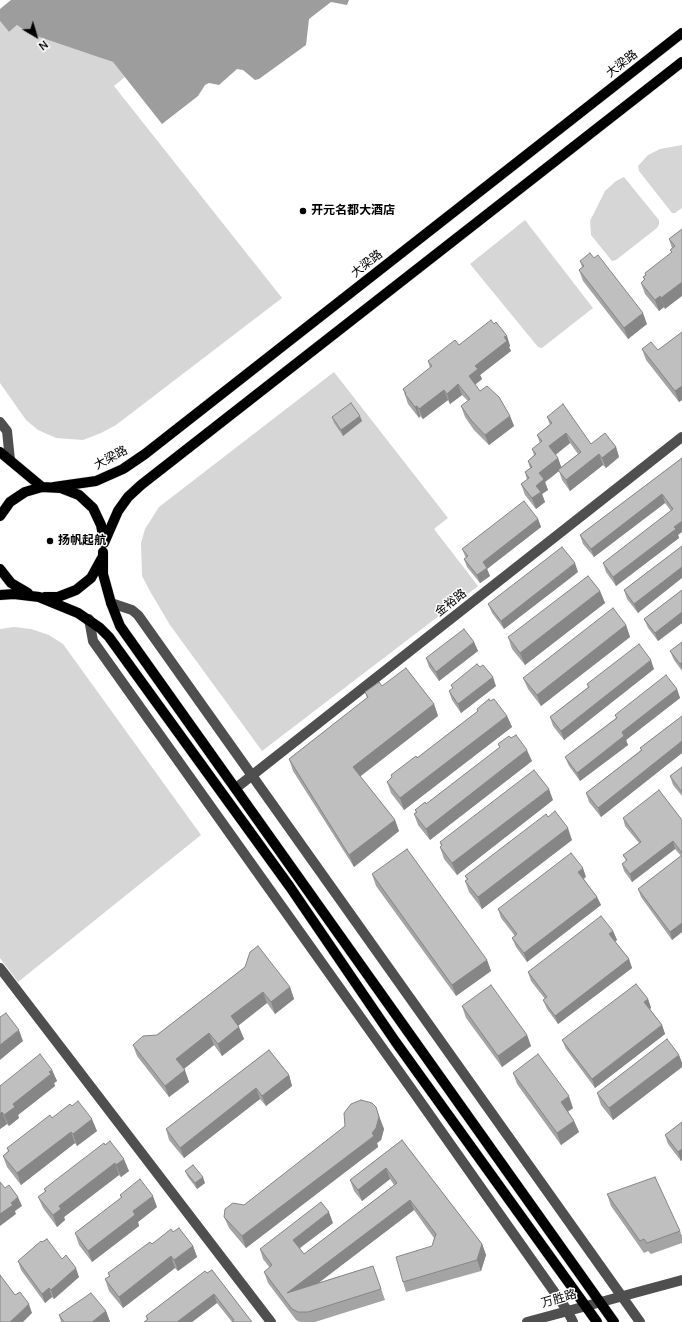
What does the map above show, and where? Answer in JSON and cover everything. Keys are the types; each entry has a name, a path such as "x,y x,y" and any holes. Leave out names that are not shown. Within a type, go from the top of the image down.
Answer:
{"main road":[{"name":"大梁路","path":"54,487 96,481 123,469 145,454 682,33"},
{"path":"0,595 14,594 39,597 58,597 68,594 84,585 96,570 118,511 128,497 141,485 682,62"},
{"path":"0,452 42,487"},
{"path":"0,516 10,502 17,497 25,492 42,487 54,487 70,491 79,495 93,508 102,525 104,548 103,574 111,604 120,626 614,1322"},
{"path":"0,568 11,583 20,590 71,609 89,620 108,637 158,703 290,887 395,1041 597,1322"}],"street":[{"path":"0,422 6,431 10,460"},
{"name":"金裕路","path":"236,788 682,438"},
{"path":"111,604 132,610 138,615 640,1322"},
{"path":"89,620 92,641 567,1310 573,1322"},
{"path":"0,968 271,1322"},
{"name":"万胜路","path":"527,1322 599,1301 682,1280"}],"shaded area":[{"path":"11,0 349,0 347,5 331,2 309,19 306,45 259,79 255,80 243,70 237,69 219,85 209,83 205,85 198,96 162,124 113,62 28,33 17,25 9,32 0,21 0,9"},
{"path":"0,21 9,32 17,25 22,29 113,62 125,77 114,86 282,298 116,425 83,440 56,438 38,430 26,420 0,383"},
{"path":"682,145 682,208 675,213 672,213 639,171 638,166 648,155 660,149"},
{"path":"624,177 659,220 659,224 657,228 616,260 612,261 591,235 590,221 605,191 616,181"},
{"path":"525,220 593,308 542,348 538,347 470,264"},
{"path":"334,372 448,518 434,529 478,586 262,751 170,625 151,593 142,576 141,543 145,529 159,507"},
{"path":"14,627 31,629 49,635 63,644 201,835 18,982 0,958 0,629"}],"building":[{"path":"682,229 682,282 661,298 660,296 655,300 641,283 645,279 643,277 646,275 645,273 672,252 670,250 675,246 669,239"},
{"path":"590,253 594,258 598,255 643,313 624,328 579,270 584,266 580,261"},
{"path":"491,320 494,324 496,322 507,336 504,337 507,341 475,366 478,369 469,376 480,391 487,386 499,397 510,416 485,435 471,420 461,406 470,399 458,384 447,394 444,390 419,409 417,406 415,407 403,389 432,366 428,361 455,340 459,345"},
{"path":"682,332 682,386 675,391 642,349 651,342 658,350"},
{"path":"351,403 360,416 341,430 332,417"},
{"path":"563,404 591,444 605,433 616,447 602,458 599,454 566,480 558,470 581,452 566,433 549,446 558,458 539,473 544,479 536,486 541,492 532,498 521,484 529,478 525,472 532,467 528,461 536,454 532,449 542,441 537,435 552,423 547,417"},
{"path":"682,458 682,521 674,527 676,529 613,577 603,563 673,509 662,494 591,549 580,535"},
{"path":"524,501 538,519 483,562 487,568 477,575 464,559 468,556 462,549"},
{"path":"682,546 682,567 634,604 624,590"},
{"path":"562,547 575,563 501,621 488,604"},
{"path":"588,576 600,591 520,653 508,637"},
{"path":"682,590 682,612 655,633 644,619"},
{"path":"613,608 626,625 537,695 523,678"},
{"path":"464,629 474,642 436,672 426,658"},
{"path":"682,642 682,662 680,664 670,651"},
{"path":"639,644 651,660 561,731 550,717 589,687 587,684"},
{"path":"477,664 480,667 483,665 493,677 458,704 449,691 453,688 451,685"},
{"path":"406,668 434,704 353,767 395,820 349,855 289,759 368,697 365,692 379,682 382,686"},
{"path":"666,675 677,689 622,732 624,736 577,773 565,757 617,718 615,715"},
{"path":"489,699 490,701 494,699 507,716 400,798 387,782 392,777 391,775 416,756 417,758 478,711 477,709"},
{"path":"682,716 682,741 598,808 586,793 642,750 640,748"},
{"path":"516,735 527,750 426,829 414,814 417,812 415,810 425,802 426,804 500,747 498,744 509,736 511,738"},
{"path":"682,767 682,792 670,776"},
{"path":"534,770 549,789 452,863 440,847 442,845 440,842"},
{"path":"659,790 682,820 682,853 673,841 630,874 622,864 627,860 623,855 641,842 623,818"},
{"path":"555,811 568,828 478,897 465,881 468,879 465,876 546,814 548,817"},
{"path":"407,849 487,960 452,985 372,874"},
{"path":"571,853 583,868 578,872 597,897 524,953 512,938 517,934 498,909"},
{"path":"682,855 682,923 670,932 638,889"},
{"path":"601,916 613,931 609,934 629,959 555,1016 543,1000 547,997 528,972"},
{"path":"258,946 290,987 271,1002 263,992 231,1016 239,1027 218,1044 209,1033 176,1059 185,1070 165,1086 133,1045 143,1036 157,1035 245,967 250,952"},
{"path":"636,984 648,999 644,1002 662,1025 592,1079 562,1040"},
{"path":"491,985 527,1035 498,1056 462,1006"},
{"path":"6,1013 19,1030 0,1045 0,1017"},
{"path":"667,1039 679,1055 609,1108 597,1093"},
{"path":"269,1050 289,1075 262,1096 256,1088 180,1148 166,1129"},
{"path":"40,1054 52,1070 49,1072 51,1074 13,1104 15,1107 4,1115 2,1112 0,1114 0,1086"},
{"path":"538,1054 569,1096 561,1102 574,1121 557,1133 513,1073"},
{"path":"361,1100 372,1103 376,1107 379,1117 376,1128 372,1133 374,1136 242,1236 224,1217 225,1209 233,1203 244,1205 345,1126 344,1113 351,1104"},
{"path":"78,1101 92,1119 73,1134 71,1132 17,1173 3,1156 9,1151 7,1148 50,1115 52,1118 70,1104 72,1106"},
{"path":"682,1122 682,1149 678,1152 665,1135"},
{"path":"402,1140 482,1244 477,1260 403,1282 396,1257 432,1246 436,1234 410,1200 287,1293 373,1266 381,1289 308,1312 298,1312 292,1309 264,1272 272,1265 260,1249 321,1202 329,1212 293,1240 304,1254 397,1183 386,1168 358,1190 350,1180"},
{"path":"110,1141 124,1159 116,1165 115,1163 59,1206 61,1209 53,1215 38,1197 46,1191 44,1189 104,1143 105,1145"},
{"path":"193,1165 203,1177 195,1183 185,1171"},
{"path":"655,1177 680,1231 647,1243 644,1239 640,1241 607,1194"},
{"path":"140,1179 153,1196 133,1211 135,1215 88,1251 75,1233 122,1197 120,1195"},
{"path":"0,1182 5,1188 9,1185 18,1197 11,1203 13,1205 0,1214"},
{"path":"179,1228 193,1246 174,1260 171,1256 119,1297 105,1279 110,1276 108,1273 150,1242 152,1244 171,1229 173,1232"},
{"path":"47,1239 62,1259 66,1255 76,1268 51,1290 49,1288 42,1294 18,1261 41,1241 42,1242"},
{"path":"212,1270 252,1322 232,1322 234,1320 214,1294 177,1322 144,1322 148,1319 146,1316 197,1277 205,1271 207,1273"},
{"path":"0,1275 15,1295 20,1292 29,1304 10,1322 0,1322"},
{"path":"91,1293 106,1311 92,1322 64,1322 59,1315"}],"place":[{"name":"开元名都大酒店","path":"303,211"},
{"name":"扬帆起航","path":"50,541"}]}
